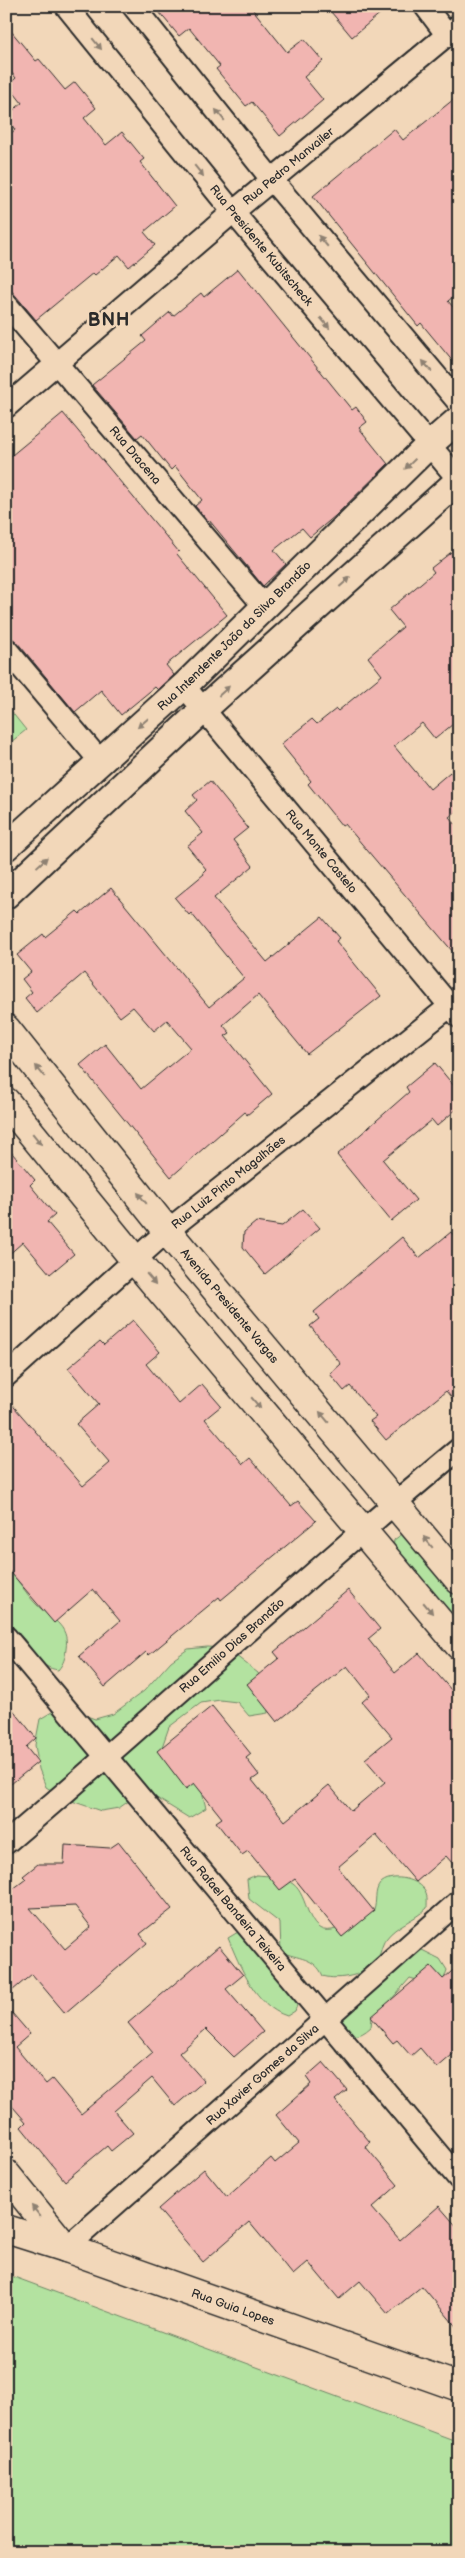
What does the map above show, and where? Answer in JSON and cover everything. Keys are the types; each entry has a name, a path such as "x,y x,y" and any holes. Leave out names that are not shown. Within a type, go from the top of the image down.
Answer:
{"main road":[{"name":"Avenida Presidente Vargas","path":"6,1029 168,1230 459,1580"},
{"path":"6,1102 134,1259 459,1645"},
{"path":"6,2174 66,2248"},
{"name":"Rua Guia Lopes","path":"6,2229 66,2248 459,2387"}],"street":[{"name":"Rua Presidente Kubitscheck","path":"66,6 233,212 428,446 459,480"},
{"path":"133,6 272,180 459,403"},
{"path":"425,6 454,32"},
{"name":"Rua Pedro Manvailer","path":"6,408 233,212 454,32"},
{"name":"Rua Dracena","path":"6,304 264,606"},
{"name":"Rua Intendente João da Silva Brandão","path":"6,847 184,686 428,446 459,419"},
{"path":"6,895 204,709 459,480"},
{"path":"6,649 100,761"},
{"name":"Rua Monte Castelo","path":"184,686 456,1008"},
{"name":"Rua Luiz Pinto Magalhães","path":"6,1376 168,1230 456,1008"},
{"name":"Rua Emilio Dias Brandão","path":"6,1844 107,1758 362,1529 459,1449"},
{"name":"Rua Rafael Bandeira Teixeira","path":"6,1637 459,2180"},
{"name":"Rua Xavier Gomes da Silva","path":"66,2248 459,1901"}],"green space":[{"path":"6,705 26,730 6,746"},
{"path":"412,1531 459,1579 459,1636 393,1550 394,1540 402,1534"},
{"path":"6,1568 32,1600 62,1628 66,1641 65,1655 63,1663 58,1670 41,1663 24,1639 6,1622"},
{"path":"226,1648 258,1673 266,1692 268,1713 249,1716 237,1702 220,1700 201,1703 169,1727 162,1747 201,1788 206,1808 189,1818 155,1797 136,1796 119,1808 101,1811 63,1798 46,1787 39,1769 35,1745 40,1719 57,1709 76,1712 95,1719 113,1714 144,1691 171,1661 188,1649"},
{"path":"256,1875 280,1878 293,1884 298,1889 312,1921 324,1930 335,1929 355,1917 374,1910 378,1887 384,1881 390,1879 403,1878 420,1885 426,1893 427,1908 390,1934 383,1944 377,1961 366,1970 352,1976 336,1978 323,1976 320,1970 311,1962 281,1952 280,1923 249,1899 247,1879"},
{"path":"238,1932 265,1943 298,2002 295,2011 287,2016 266,2004 257,1994 238,1961 228,1938"},
{"path":"422,1950 440,1959 447,1970 444,1979 420,1981 410,1978 390,2001 372,2017 371,2027 356,2035 350,2034 340,2017 338,2001 412,1951"},
{"path":"6,2274 459,2442 459,2552 6,2552"}],"building":[{"path":"154,6 250,6 287,52 304,39 323,61 304,77 323,100 280,136 252,102 246,106 216,69 220,66 189,28 179,36"},
{"path":"326,6 389,6 352,37"},
{"path":"6,25 36,61 39,59 65,90 75,82 96,108 84,118 106,145 122,132 144,159 140,162 175,206 144,232 155,245 129,267 119,255 95,275 93,273 36,320 6,284 6,137 15,130 6,116 22,103 8,85 16,78 6,66"},
{"path":"459,95 459,292 448,301 459,314 459,369 421,323 418,326 313,196 394,129 403,140"},
{"path":"238,269 352,410 356,407 367,422 359,428 388,464 335,516 310,537 302,528 274,550 286,564 263,586 209,520 195,506 202,500 175,466 171,470 142,434 137,438 92,385 146,341 142,336 170,312 173,316 201,293 204,297"},
{"path":"63,413 179,552 177,554 227,615 166,665 174,675 158,690 155,687 121,715 101,690 75,712 16,641 6,634 6,460"},
{"path":"459,546 459,719 435,739 422,723 394,746 430,789 450,772 459,782 459,809 449,817 459,828 459,959 345,824 342,826 308,784 311,781 281,744 312,719 317,724 336,709 338,711 382,675 368,657 403,627 389,610 434,572 431,568"},
{"path":"210,781 248,828 233,840 253,866 214,898 267,962 322,917 340,938 336,941 381,996 307,1054 258,995 223,1025 230,1033 225,1036 272,1094 247,1115 245,1112 171,1177 80,1065 105,1044 141,1089 191,1048 167,1020 154,1031 133,1007 120,1017 84,973 37,1013 25,998 32,992 22,979 31,972 17,955 43,934 45,937 77,911 80,914 111,888 209,1007 244,978 191,913 189,915 175,898 204,874 203,872 206,869 187,846 203,833 185,811 197,800 193,795"},
{"path":"435,1063 459,1092 459,1107 437,1126 432,1120 383,1160 416,1200 391,1221 337,1155 409,1092 406,1087"},
{"path":"6,1146 35,1180 30,1185 55,1215 47,1222 74,1254 50,1274 23,1242 6,1257"},
{"path":"303,1209 320,1228 265,1274 243,1247 244,1232 256,1222 282,1226"},
{"path":"451,1232 459,1242 459,1407 446,1391 386,1440 370,1421 376,1417 350,1386 344,1391 330,1374 341,1364 310,1326 319,1319 314,1312 402,1237 419,1258"},
{"path":"133,1320 160,1352 146,1364 179,1404 202,1384 221,1406 205,1419 243,1464 250,1458 291,1506 298,1501 316,1521 221,1600 219,1597 149,1655 146,1652 105,1687 79,1656 120,1621 93,1589 54,1623 6,1567 6,1429 8,1400 83,1486 110,1463 76,1424 99,1404 68,1368 100,1341 104,1345"},
{"path":"348,1590 380,1629 368,1639 395,1673 419,1653 459,1699 459,1871 446,1856 416,1882 376,1835 338,1867 374,1911 342,1937 295,1879 280,1890 248,1851 242,1855 216,1822 222,1818 194,1783 186,1789 157,1751 212,1706 251,1754 246,1758 259,1775 252,1780 285,1821 329,1785 351,1811 385,1782 365,1759 392,1737 362,1702 370,1695 347,1666 277,1722 247,1684 279,1658 274,1652"},
{"path":"6,1701 36,1738 26,1747 38,1762 6,1788"},
{"path":"119,1842 172,1909 140,1934 147,1943 65,2013 32,1974 6,1996 6,1881 13,1889 26,1879 23,1876 38,1864 64,1864 65,1845 110,1848","holes":["75,1906 91,1927 65,1949 30,1908"]},
{"path":"219,1946 243,1975 226,1989 263,2032 234,2057 206,2029 179,2053 204,2081 175,2106 152,2078 114,2111 133,2133 111,2151 107,2146 65,2181 21,2127 26,2122 6,2099 6,2006 30,2034 15,2047 46,2084 52,2079 81,2114 153,2053 128,2023"},
{"path":"459,1965 459,2049 437,2068 420,2048 411,2056 397,2040 393,2043 371,2017 431,1966 443,1979"},
{"path":"323,2062 347,2090 335,2100 370,2142 365,2146 398,2185 372,2208 400,2240 439,2206 459,2229 459,2330 422,2286 388,2314 360,2281 339,2299 308,2262 293,2275 249,2222 203,2262 158,2209 204,2169 227,2197 271,2158 275,2163 299,2143 276,2115 311,2084 306,2077"}],"district":[{"name":"BNH","path":"109,320"}]}
